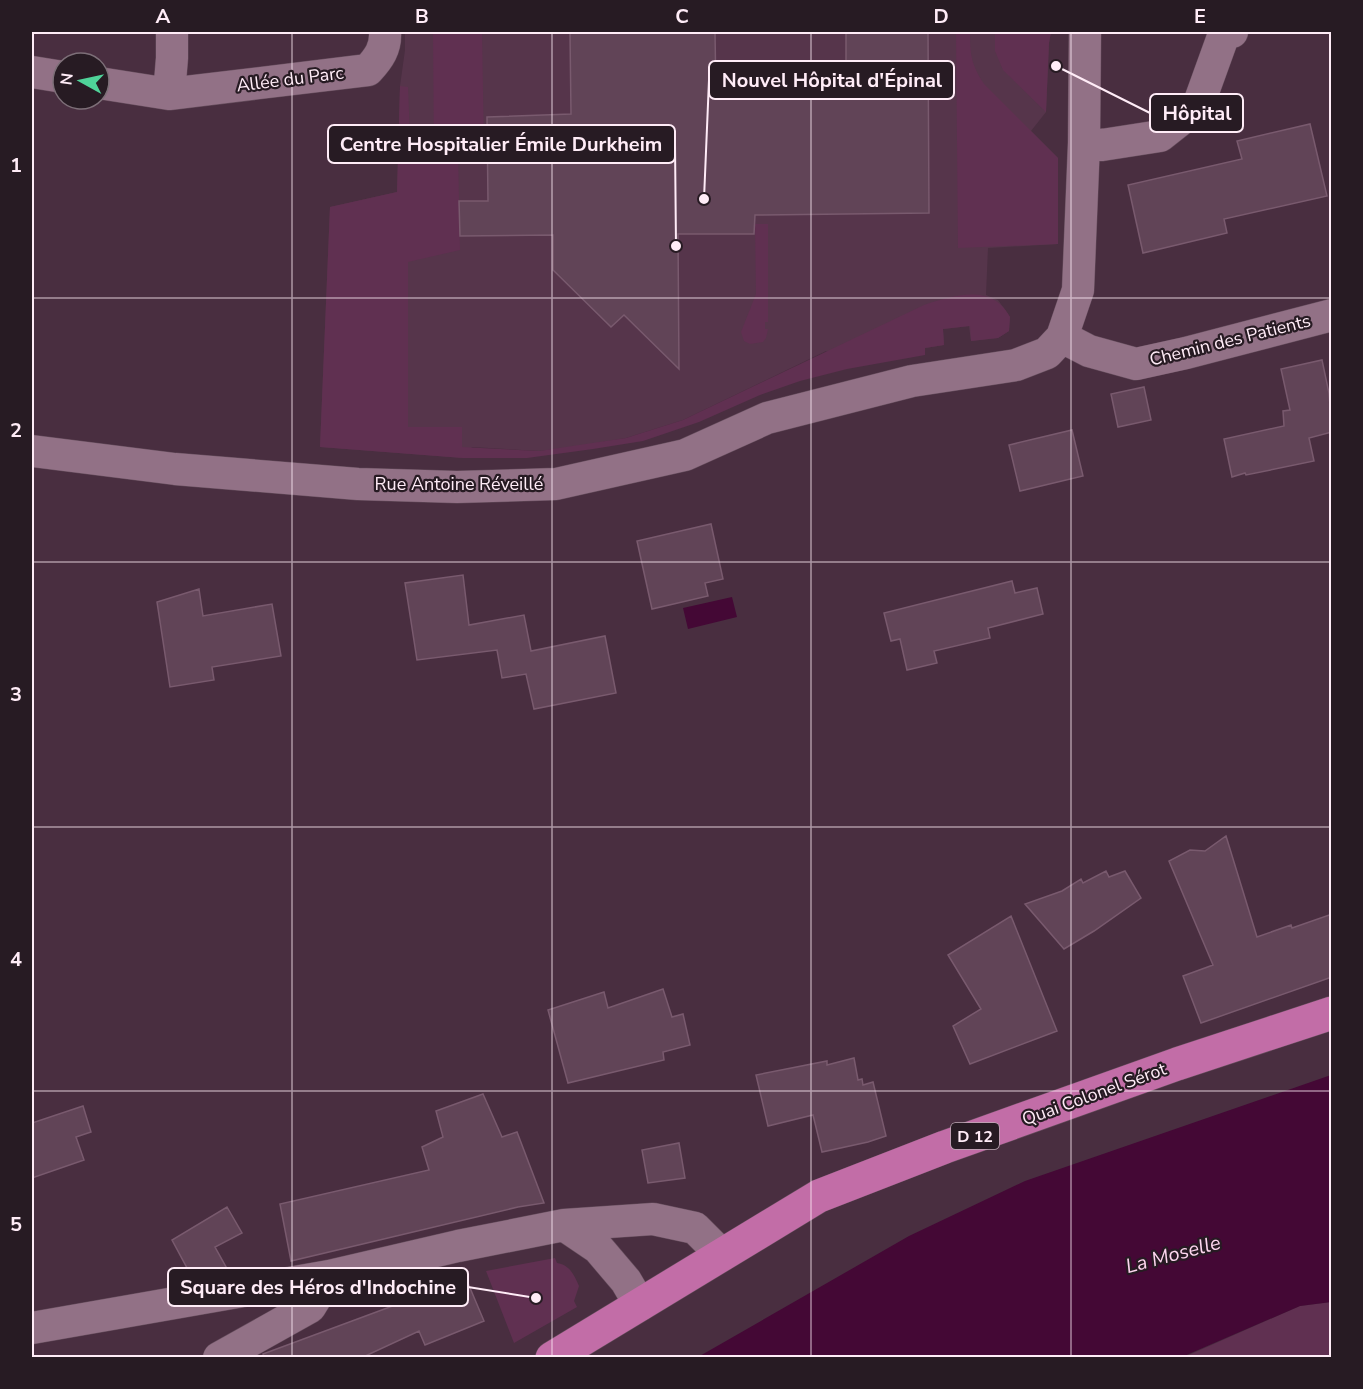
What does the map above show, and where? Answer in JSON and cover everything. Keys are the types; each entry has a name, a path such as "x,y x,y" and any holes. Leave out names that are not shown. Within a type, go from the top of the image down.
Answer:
{"main road":[{"name":"Quai Colonel Sérot","path":"640,1305 819,1196 967,1139 1177,1064 1332,1013"},
{"name":"D 12","path":"552,1358 640,1305"}],"street":[{"path":"169,94 172,32"},
{"name":"Allée du Parc","path":"111,85 169,94 368,70 381,56 386,40 385,32"},
{"path":"1062,337 1078,290 1084,143 1085,32"},
{"path":"1084,143 1102,145 1160,136 1198,106 1224,34 1232,32"},
{"path":"32,72 51,75"},
{"name":"Chemin des Patients","path":"1062,337 1089,351 1136,364 1332,315"},
{"name":"Rue Antoine Réveillé","path":"32,452 175,469 358,484 457,487 556,484 685,455 767,418 912,381 1016,365 1047,353 1062,337"},
{"path":"32,1329 329,1276 458,1246 564,1226 653,1219 695,1228 723,1255"},
{"path":"564,1226 598,1248 626,1281 640,1305"},
{"path":"219,1358 310,1307 329,1276"}],"shaded area":[{"path":"405,32 1051,32 1046,112 1031,131 1058,158 1058,244 988,248 986,295 998,300 1010,317 1009,331 998,338 971,341 969,326 943,329 944,345 843,361 826,351 683,420 626,438 575,447 539,451 472,447 463,458 320,447 330,207 397,192 400,86"},
{"path":"433,32 482,32 484,150 458,151 460,250 408,262 408,427 462,427 462,447 539,451 626,438 683,420 924,305 948,298 972,294 993,299 1010,317 1009,331 998,338 971,341 970,326 943,329 944,345 925,348 925,355 847,369 800,381 760,395 699,422 643,441 527,458 463,458 320,447 330,207 397,192 400,86 408,87 411,163 434,164"},
{"path":"956,32 970,32 972,59 984,84 1058,158 1058,244 958,248"},
{"path":"995,32 1051,32 1046,112 1003,70 995,51"},
{"path":"755,224 768,224 768,322 765,322 765,329 768,329 763,342 750,344 744,341 741,332 756,294"},
{"path":"555,1258 557,1263 571,1271 579,1286 574,1301 577,1307 514,1343 486,1271"},
{"path":"1331,1302 1331,1357 1182,1358 1300,1306"}],"water":[{"path":"732,597 737,617 688,629 683,608"},
{"name":"La Moselle","path":"1331,1075 1331,1302 1300,1306 1182,1357 698,1357 909,1236 1025,1181"}],"building":[{"path":"570,32 715,32 716,95 846,94 846,32 928,32 929,213 755,215 754,234 678,234 679,369 624,315 611,327 553,270 553,235 460,236 459,201 488,201 487,117 571,114"},
{"path":"1310,124 1327,196 1224,219 1227,233 1143,253 1128,185 1242,159 1237,141"},
{"path":"1322,360 1329,393 1332,432 1309,438 1314,461 1232,477 1224,439 1284,426 1283,411 1290,410 1281,369"},
{"path":"1144,387 1151,420 1118,427 1111,394"},
{"path":"1072,430 1083,476 1020,491 1009,445"},
{"path":"711,524 723,579 705,583 708,596 652,609 637,541"},
{"path":"463,575 469,625 524,615 531,651 605,636 616,693 534,709 526,674 502,678 497,650 417,660 405,583"},
{"path":"1012,581 1015,593 1037,588 1043,614 988,628 990,638 934,651 937,663 907,670 900,639 891,641 884,613"},
{"path":"199,589 203,616 272,604 281,656 212,667 214,680 170,687 157,602"},
{"path":"1226,836 1257,937 1332,914 1332,977 1201,1023 1183,976 1213,965 1169,861 1190,850 1205,851"},
{"path":"1106,871 1109,877 1125,871 1141,898 1064,949 1025,904 1062,891 1081,879 1083,883"},
{"path":"1011,916 1057,1031 970,1064 953,1026 981,1009 948,955"},
{"path":"663,989 672,1017 683,1014 690,1045 663,1052 664,1060 568,1083 548,1010 604,992 608,1008"},
{"path":"854,1058 858,1080 862,1079 863,1085 873,1082 886,1136 822,1152 813,1115 768,1126 756,1075 827,1061 827,1065"},
{"path":"483,1094 502,1137 517,1132 544,1203 518,1207 291,1261 280,1204 429,1170 422,1147 443,1137 436,1111"},
{"path":"83,1106 91,1132 76,1137 84,1160 32,1178 32,1123"},
{"path":"679,1143 685,1178 648,1183 642,1150"},
{"path":"227,1207 242,1233 215,1247 230,1274 194,1281 172,1240"},
{"path":"465,1276 484,1321 425,1345 419,1331 361,1358 264,1358 263,1354 406,1301"}],"place":[{"name":"Hôpital","path":"1056,66"},
{"name":"Nouvel Hôpital d'Épinal","path":"704,199"},
{"name":"Centre Hospitalier Émile Durkheim","path":"676,246"},
{"name":"Square des Héros d'Indochine","path":"536,1298"}]}
